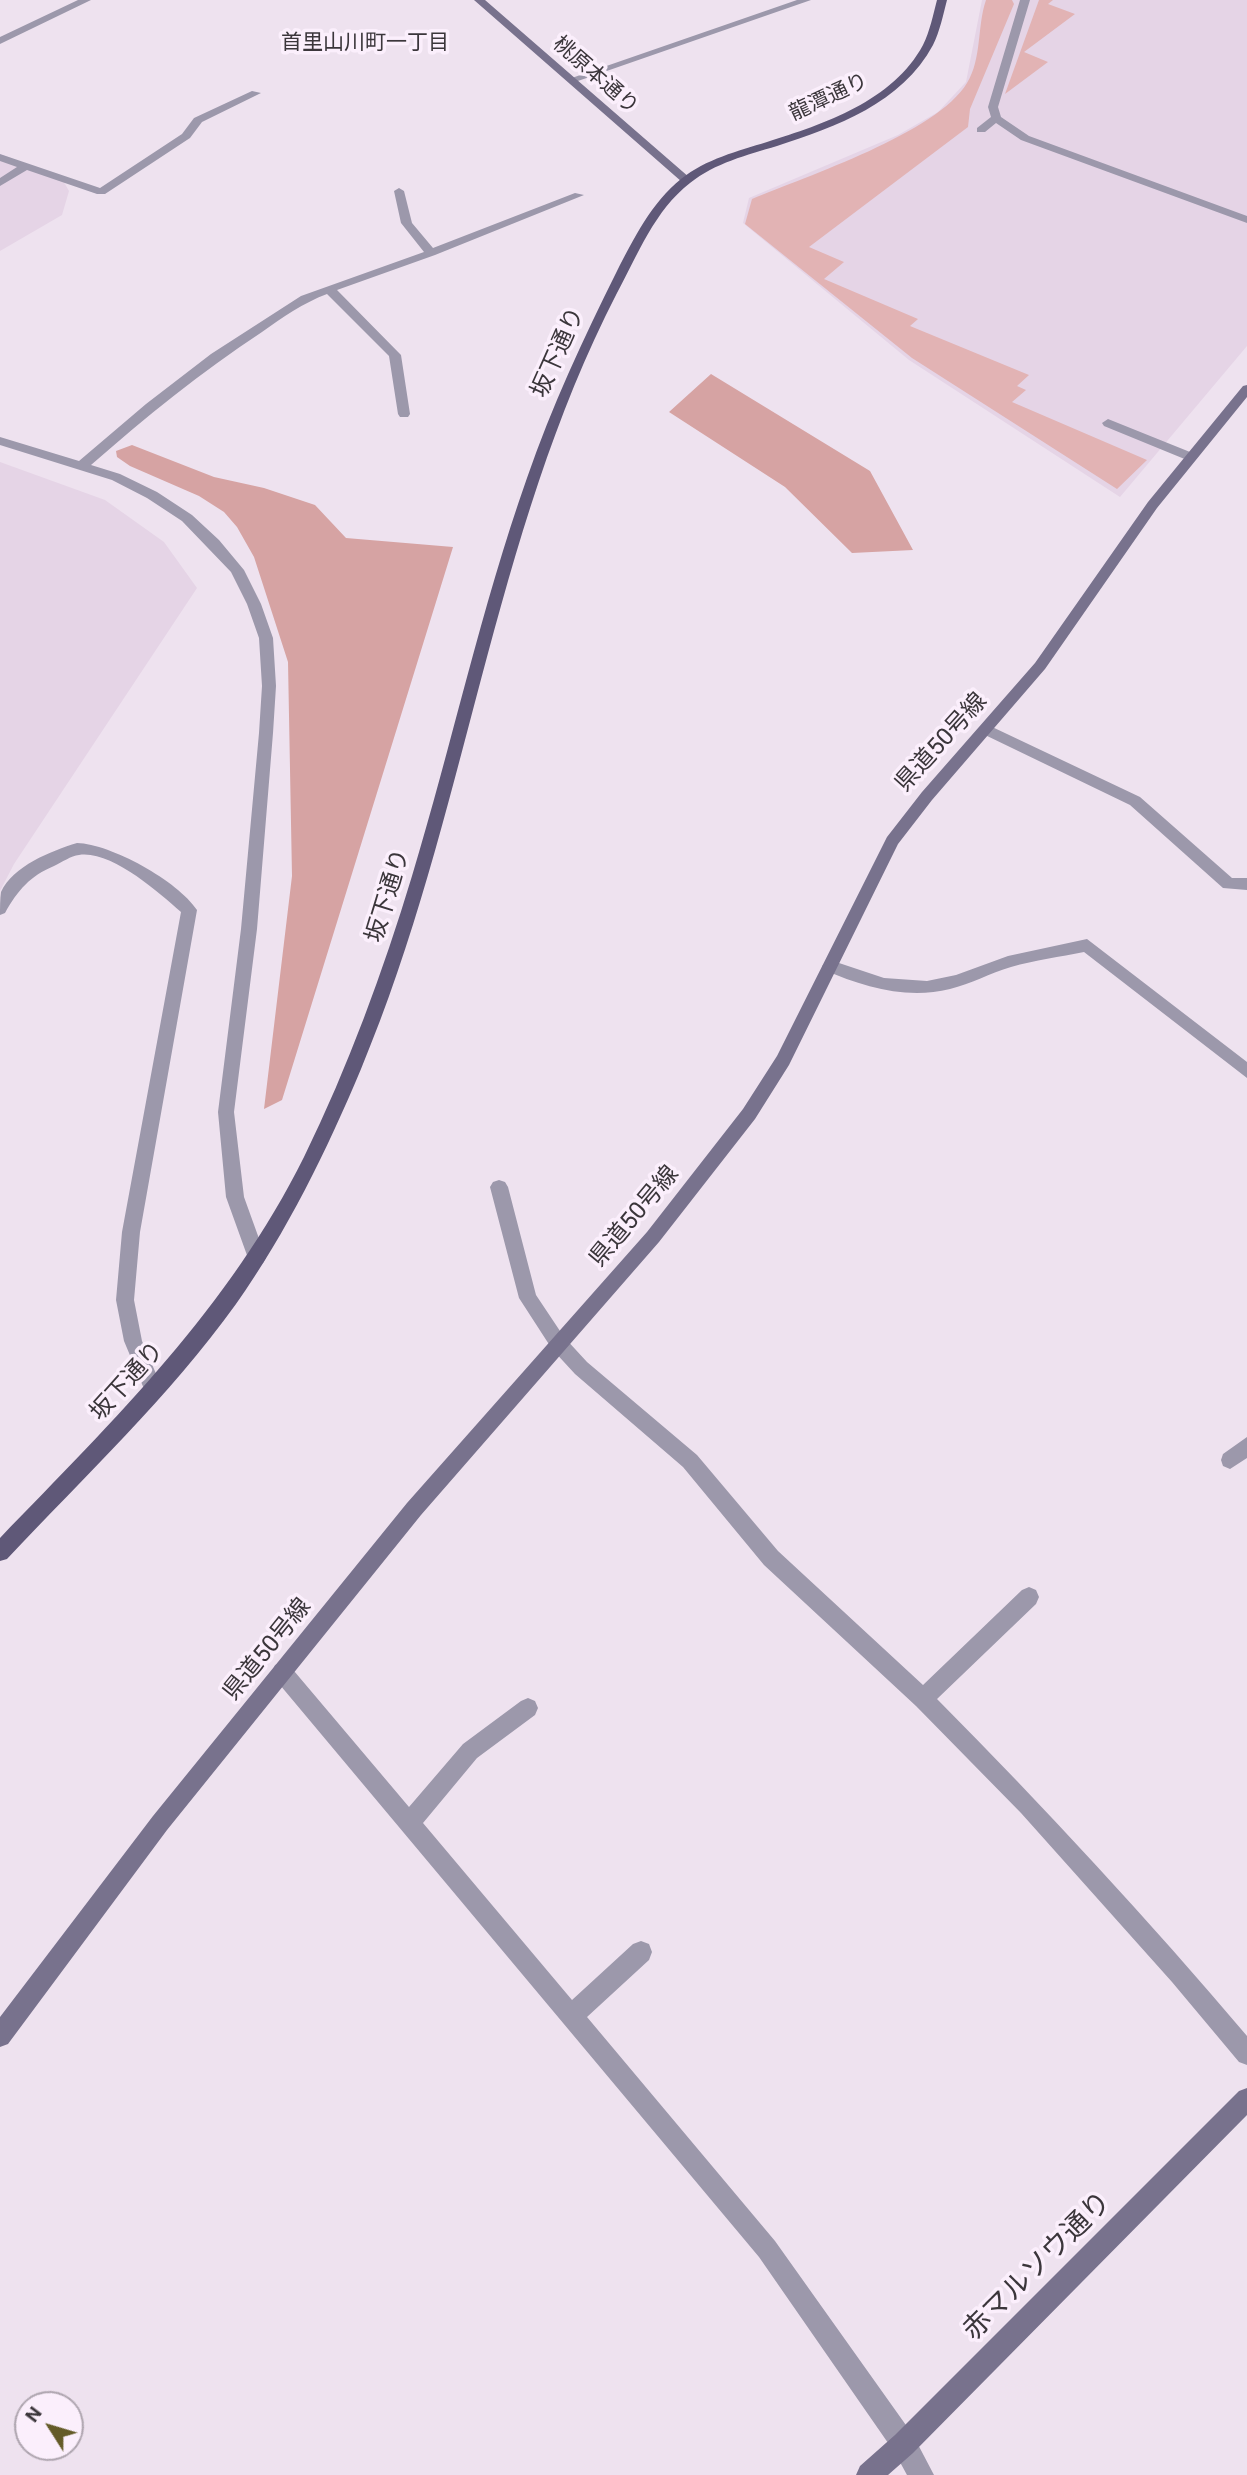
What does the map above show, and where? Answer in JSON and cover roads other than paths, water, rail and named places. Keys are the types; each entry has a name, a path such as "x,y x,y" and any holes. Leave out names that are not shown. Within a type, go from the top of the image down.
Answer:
{"main road":[{"name":"桃原本通り","path":"479,0 686,180"},
{"name":"龍潭通り","path":"686,180 728,159 840,119 883,95 905,75 925,51 942,0"},
{"name":"坂下通り","path":"0,1552 154,1390 212,1321 257,1258 313,1156 342,1093 399,944 505,574 532,485 566,389 582,351 637,245 664,204 686,180"},
{"name":"県道50号線","path":"0,2036 160,1823 414,1509 653,1237 749,1114 783,1060 892,841 909,816 988,730 1075,621 1140,521 1247,389"},
{"name":"赤マルソウ通り","path":"869,2475 904,2444 1247,2099"}],"street":[{"path":"0,41 86,0"},
{"path":"571,80 806,0"},
{"path":"1025,0 993,107 996,118 1025,138 1247,220"},
{"path":"0,157 101,192 186,136 198,120 256,93"},
{"path":"981,130 996,118"},
{"path":"0,183 25,166"},
{"path":"399,191 407,223 431,253"},
{"path":"83,465 150,407 215,357 305,298 431,253 579,195"},
{"path":"329,289 395,355 404,414"},
{"path":"1108,423 1191,457"},
{"path":"0,442 116,477 152,495 187,518 214,543 237,570 254,604 265,638 269,686 267,733 249,929 226,1112 235,1198 257,1258"},
{"path":"988,730 1135,801 1228,884 1247,884"},
{"path":"0,909 14,882 24,872 78,849 91,850 148,876 189,909 131,1232 125,1300 133,1341 154,1390"},
{"path":"830,966 853,976 887,984 923,987 942,985 1008,962 1087,945 1247,1071"},
{"path":"499,1187 528,1298 558,1343 581,1368 690,1461 771,1558 923,1699 1028,1806 1180,1974 1247,2054"},
{"path":"1230,1460 1247,1446"},
{"path":"923,1699 1029,1597"},
{"path":"282,1672 766,2249 904,2444 921,2475"},
{"path":"409,1823 470,1751 528,1709"},
{"path":"571,2016 641,1952"}],"district":[{"name":"首里山川町一丁目","path":"365,44"}]}
